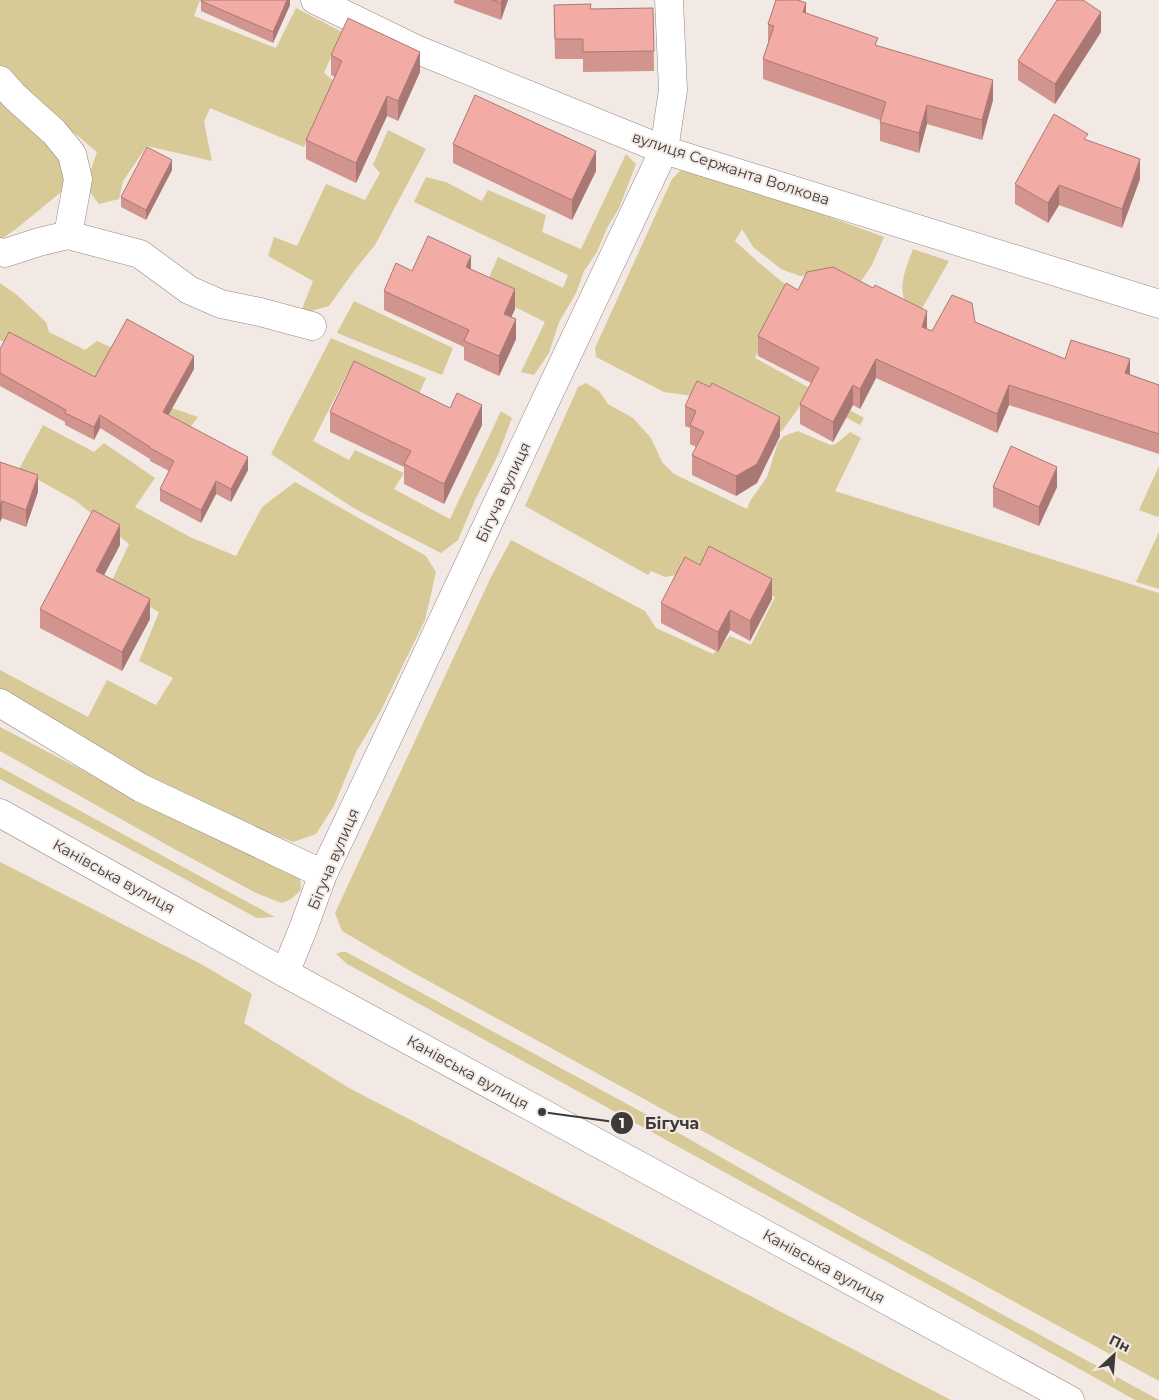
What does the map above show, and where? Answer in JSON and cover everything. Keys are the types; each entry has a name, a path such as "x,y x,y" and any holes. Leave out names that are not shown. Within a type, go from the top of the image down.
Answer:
{"street":[{"name":"вулиця Сержанта Волкова","path":"315,0 418,50 664,150 1159,304"},
{"name":"Бігуча вулиця","path":"285,972 304,930 323,874 664,150 673,90 669,0"},
{"path":"0,80 14,96 54,132 72,154 78,179 68,235"},
{"path":"0,252 5,253 68,235 140,254 189,290 221,304 312,326"},
{"path":"0,703 141,788 323,874"},
{"name":"Канівська вулиця","path":"0,813 285,972 1070,1400"}],"shaded area":[{"path":"0,0 200,0 194,16 276,48 296,8 342,32 324,73 335,82 304,147 210,108 204,122 212,161 147,146 123,181 119,199 99,204 85,186 97,152 57,121 66,161 66,188 0,240"},
{"path":"388,130 426,149 375,245 329,306 300,314 313,281 268,256 274,237 297,246 326,184 365,200 380,173 373,165"},
{"path":"626,154 636,164 619,208 607,228 597,252 584,271 576,293 559,322 549,353 534,375 521,372 545,322 483,291 498,257 563,288 568,275 414,202 426,177 446,182 482,201 488,190 546,215 542,232 581,249"},
{"path":"682,169 778,198 884,237 872,265 861,281 850,283 817,274 800,276 781,269 753,247 742,229 735,241 787,286 789,292 755,358 864,418 860,425 812,399 800,406 782,431 773,434 692,396 664,392 596,357 595,348 672,179"},
{"path":"913,249 949,261 916,319 905,301 902,289 905,272"},
{"path":"0,283 17,295 46,322 49,332 85,350 97,341 117,350 172,408 198,417 183,436 0,340"},
{"path":"354,301 453,348 442,375 337,333"},
{"path":"331,338 426,378 419,394 395,387 350,368 313,441 349,460 355,450 404,473 394,489 450,519 501,411 512,418 498,455 475,500 458,540 441,553 355,509 271,454"},
{"path":"586,383 599,391 608,404 633,418 651,438 662,462 674,474 747,509 750,501 767,477 778,442 784,436 798,431 830,445 836,444 850,432 861,438 835,491 1159,593 1159,1381 412,972 342,931 335,913 490,579 511,540 645,611 656,628 713,654 730,636 751,645 775,597 704,565 700,571 665,577 651,571 648,575 525,506 578,387"},
{"path":"43,425 94,452 104,443 155,478 135,507 190,537 236,556 262,507 295,482 426,556 436,572 425,620 380,712 356,752 334,806 316,834 293,842 172,792 0,692 0,670 88,717 107,680 156,705 173,678 139,661 159,612 110,585 129,544 76,501 19,469"},
{"path":"1159,466 1159,514 1158,517 1139,510"},
{"path":"1159,532 1159,589 1136,582"},
{"path":"0,727 117,788 300,874 301,890 291,899 282,903 256,893 176,850 0,751"},
{"path":"0,767 275,917 257,918 0,779"},
{"path":"0,862 201,964 252,994 244,1023 349,1088 951,1400 0,1400"},
{"path":"346,952 640,1111 859,1236 1159,1400 1135,1400 347,964 336,954"}],"building":[{"path":"201,0 287,0 273,32"},
{"path":"776,0 798,0 806,3 803,12 878,38 875,45 993,80 982,120 927,105 919,133 880,122 886,102 763,59 774,26 768,24"},
{"path":"1057,0 1083,0 1101,12 1055,84 1018,61"},
{"path":"591,4 590,9 653,8 654,51 583,52 583,39 555,39 554,5"},
{"path":"348,18 420,52 398,101 387,96 356,163 306,140 342,61 331,55"},
{"path":"475,95 596,151 572,200 453,144"},
{"path":"1054,114 1088,134 1084,139 1140,159 1122,209 1059,185 1048,203 1015,184"},
{"path":"147,147 172,160 146,210 121,197"},
{"path":"428,236 471,256 466,267 515,289 504,314 516,319 499,356 464,341 469,330 384,291 396,263 412,271"},
{"path":"833,267 873,288 875,285 927,311 922,327 932,331 952,295 972,303 975,322 1065,359 1071,340 1130,359 1125,373 1159,385 1159,434 1009,385 997,414 876,359 860,389 853,385 833,422 800,404 819,368 758,336 786,283 798,290 807,272"},
{"path":"127,319 194,356 163,412 248,457 231,489 216,481 201,510 160,489 174,461 150,448 100,415 94,427 65,413 66,410 0,373 0,349 9,332 95,377"},
{"path":"354,361 450,408 457,393 482,405 444,484 404,464 411,451 330,412"},
{"path":"697,381 710,387 712,383 780,417 757,464 736,476 692,455 704,432 690,425 696,411 685,406"},
{"path":"1011,446 1057,467 1039,507 993,487"},
{"path":"0,462 38,475 26,510 2,501 0,504"},
{"path":"93,510 120,525 96,571 150,599 122,652 40,609"},
{"path":"709,546 772,579 750,621 730,610 718,632 661,603 685,557 700,565"}],"place":[{"name":"Бігуча","path":"542,1112"}]}
